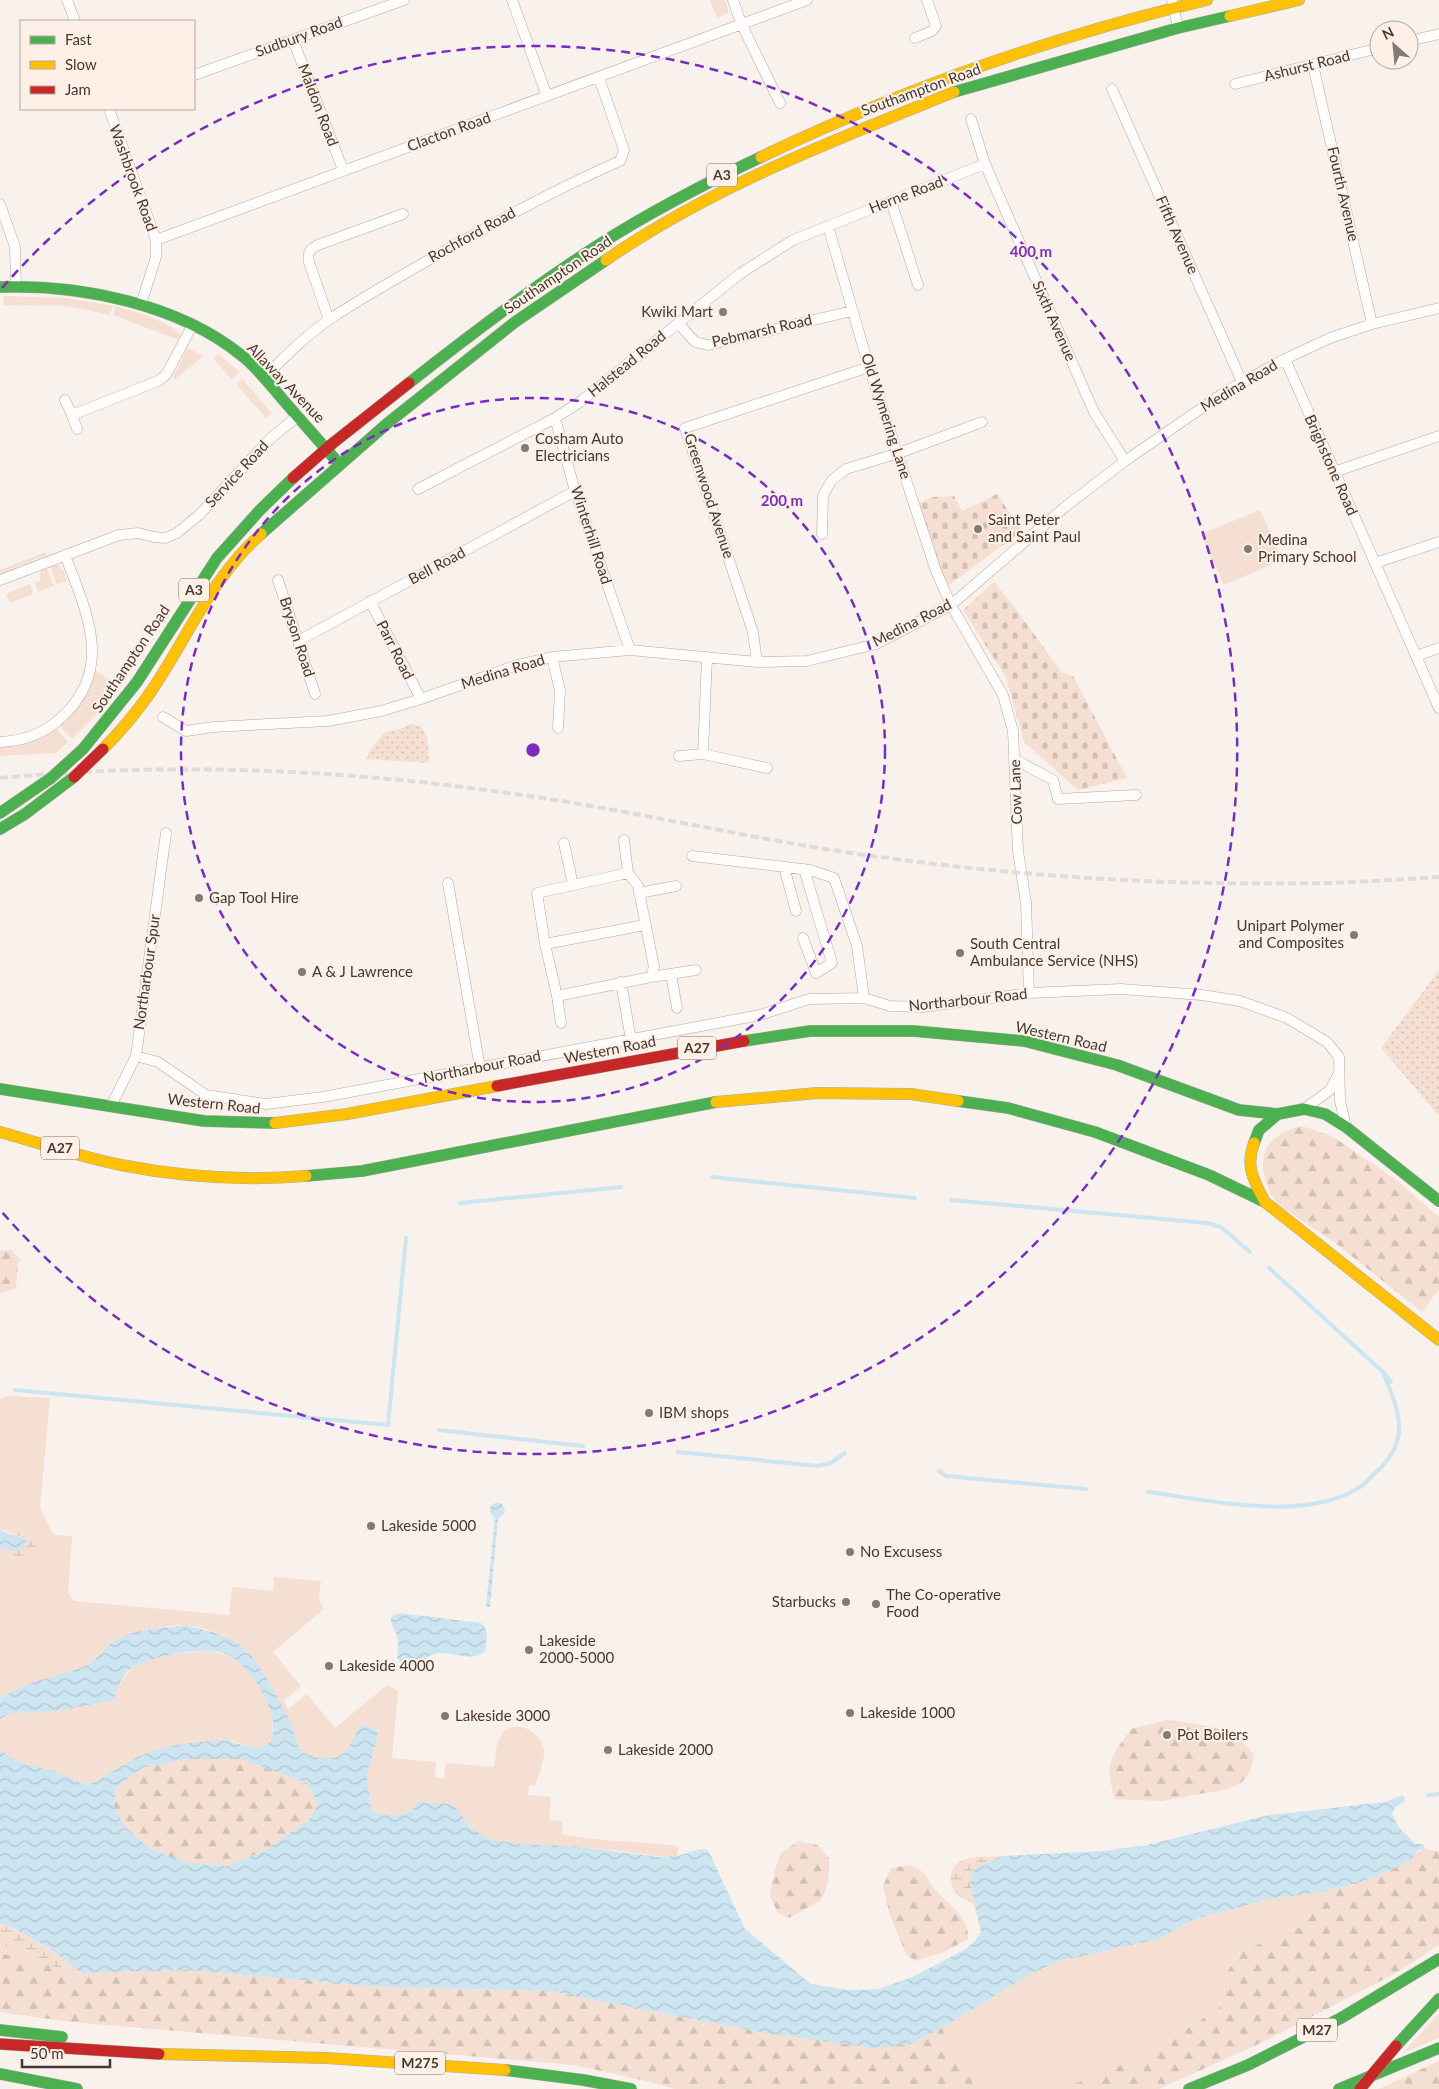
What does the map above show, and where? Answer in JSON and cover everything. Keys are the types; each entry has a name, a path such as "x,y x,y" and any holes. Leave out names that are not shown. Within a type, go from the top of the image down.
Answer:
{"main road":[{"name":"Southampton Road","path":"0,813 51,778 83,749 109,721 136,685 196,586 234,537 272,498 380,405 502,312 602,242 691,190 865,109 1008,56 1172,4 1207,0"},
{"name":"Southampton Road","path":"0,829 24,814 74,777 120,732 150,693 209,594 246,547 389,422 516,322 611,256 697,204 806,151 958,90 1178,28 1299,0"},
{"name":"Allaway Avenue","path":"0,287 45,286 100,293 141,304 220,340 264,377 340,465"},
{"name":"Western Road","path":"0,1089 204,1122 268,1124 347,1114 709,1046 810,1031 914,1031 1024,1042 1117,1065 1239,1110 1278,1114"},
{"name":"A27","path":"0,1132 120,1165 193,1175 267,1179 362,1171 719,1101 817,1093 911,1094 1008,1108 1096,1132 1209,1175 1265,1202"},
{"path":"1439,1201 1346,1127 1325,1114 1304,1109 1278,1114 1259,1130 1250,1153 1252,1176 1265,1202 1439,1340"},
{"name":"M27","path":"1189,2089 1248,2065 1341,2018 1439,1958"},
{"path":"1360,2089 1396,2046 1439,2000"},
{"name":"M275","path":"0,2030 176,2046 206,2054 326,2058 486,2067 583,2080 631,2089"},
{"path":"0,2044 134,2053 206,2054"},
{"path":"1339,2089 1439,2048"},
{"path":"0,2074 77,2089"}],"street":[{"path":"67,0 75,20"},
{"path":"512,0 547,96"},
{"path":"733,0 741,23 780,103"},
{"name":"Clacton Road","path":"156,240 807,0"},
{"path":"915,38 932,31 936,26 927,0"},
{"name":"Sudbury Road","path":"195,74 397,1"},
{"path":"1172,4 1178,28"},
{"path":"1419,39 1439,34"},
{"name":"Maldon Road","path":"293,40 342,170"},
{"name":"Ashurst Road","path":"1236,84 1369,50"},
{"name":"Fourth Avenue","path":"1313,64 1372,324"},
{"name":"Rochford Road","path":"264,377 298,344 329,320 495,222 559,188 620,161 624,150 598,78"},
{"name":"Fifth Avenue","path":"1112,89 1242,382"},
{"name":"Washbrook Road","path":"109,110 156,240 156,257 141,304"},
{"name":"Sixth Avenue","path":"971,119 985,164 1094,412 1125,461"},
{"name":"Herne Road","path":"828,226 985,164"},
{"path":"891,201 918,285"},
{"path":"0,204 15,247 16,286"},
{"path":"329,320 309,262 308,253 310,250 318,245 403,214"},
{"name":"Old Wymering Lane","path":"828,226 869,367 936,571 951,605"},
{"name":"Halstead Road","path":"418,489 555,418 608,381 741,273 793,240 828,226"},
{"name":"Medina Road","path":"163,717 186,730 328,721 373,713 421,699 517,665 552,657 630,650 757,662 807,661 876,644 951,605 1065,507 1125,461 1242,382 1330,338 1372,324 1439,308"},
{"name":"Pebmarsh Road","path":"678,323 694,342 708,345 852,311"},
{"path":"72,416 158,381 166,375 192,326"},
{"name":"Brighstone Road","path":"1285,359 1439,708"},
{"name":"Greenwood Avenue","path":"757,662 753,632 685,428 869,367"},
{"path":"65,400 77,428"},
{"name":"Service Road","path":"64,555 119,535 138,533 166,538 177,533 200,514 272,437 298,416"},
{"name":"Winterhill Road","path":"555,418 576,491 630,650"},
{"path":"822,534 823,495 832,480 846,469 898,453 982,422"},
{"path":"1334,472 1439,436"},
{"name":"Bell Road","path":"298,641 576,491"},
{"path":"1375,563 1439,542"},
{"path":"0,580 64,555 83,602 90,628 93,650 89,675 80,696 54,724 34,735 0,742"},
{"name":"Bryson Road","path":"278,580 315,694"},
{"name":"Parr Road","path":"370,602 421,699"},
{"name":"Cow Lane","path":"951,605 1003,695 1013,730 1016,760 1018,851 1026,903 1029,993"},
{"path":"1416,656 1439,648"},
{"path":"552,657 560,691 558,728"},
{"path":"703,754 707,657"},
{"path":"679,756 703,754 767,768"},
{"path":"1016,760 1053,780 1058,799 1136,795"},
{"name":"Northarbour Spur","path":"111,1106 136,1056 166,833"},
{"path":"624,840 628,873 638,886 640,893 654,967 651,977"},
{"path":"564,843 573,885"},
{"path":"692,856 804,869 834,878 857,946 864,998"},
{"path":"784,867 796,911"},
{"path":"803,938 816,973 832,963 804,869"},
{"path":"562,1023 545,944 537,892 628,873"},
{"path":"448,883 480,1068"},
{"path":"640,893 676,886"},
{"path":"545,944 645,925"},
{"path":"557,996 621,982 696,970"},
{"path":"671,974 676,1008"},
{"path":"621,982 631,1040"},
{"name":"Northarbour Road","path":"136,1056 158,1062 206,1095 266,1104 323,1097 631,1040 760,1015 809,999 864,998 890,1006 923,1007 1029,993 1121,989 1202,994 1240,1001 1287,1018 1328,1042 1339,1058 1340,1101 1346,1127"},
{"path":"1304,1109 1330,1090 1338,1074"}],"green space":[{"path":"710,0 725,0 729,12 717,18"},
{"path":"3,296 67,298 113,306 110,315 67,306 4,305"},
{"path":"115,306 150,317 169,326 180,334 180,337 176,339 113,315"},
{"path":"187,348 204,356 175,379 173,377"},
{"path":"218,354 240,372 232,380 214,359"},
{"path":"242,379 272,413 266,418 236,384"},
{"path":"997,494 1022,531 949,585 937,565 918,504 932,497 954,496 962,511"},
{"path":"1260,510 1282,560 1224,585 1201,534"},
{"path":"46,552 47,555 0,573 0,570"},
{"path":"57,565 64,571 67,581 57,585 50,567"},
{"path":"47,568 54,586 38,592 35,583 40,581 41,570"},
{"path":"994,582 1062,673 1073,676 1127,778 1078,790 1024,742 1006,677 963,610"},
{"path":"30,584 33,594 10,603 6,594"},
{"path":"93,669 119,686 99,712 72,739 59,725"},
{"path":"410,724 417,725 425,732 428,744 428,763 367,759 369,752 385,732 400,729"},
{"path":"56,728 68,742 56,753 0,756 0,746"},
{"path":"1439,970 1439,1116 1381,1048"},
{"path":"1302,1126 1332,1136 1399,1182 1439,1217 1439,1289 1422,1312 1334,1242 1279,1205 1272,1196 1266,1182 1263,1167 1263,1158 1266,1150 1270,1143 1283,1133"},
{"path":"12,1250 21,1261 18,1261 16,1289 0,1293 0,1251"},
{"path":"6,1396 50,1398 40,1508 55,1535 72,1536 68,1593 74,1601 229,1615 232,1587 273,1591 274,1577 321,1581 319,1600 324,1609 273,1652 301,1686 284,1701 288,1709 307,1694 335,1728 387,1685 398,1691 392,1758 436,1762 435,1777 444,1779 446,1763 494,1767 497,1744 505,1730 512,1727 526,1728 538,1738 544,1752 535,1786 529,1785 528,1795 551,1797 549,1820 563,1821 562,1834 591,1839 679,1846 677,1856 501,1842 477,1832 456,1808 419,1802 410,1811 401,1815 379,1813 371,1809 367,1776 378,1735 376,1729 367,1725 360,1727 346,1751 338,1757 323,1758 303,1752 298,1745 287,1716 251,1656 240,1644 226,1636 201,1628 186,1625 170,1626 152,1628 126,1635 107,1647 87,1665 20,1688 0,1700 0,1552 11,1557 38,1540 22,1528 0,1531 0,1400"},
{"path":"22,1528 45,1543 41,1549 25,1557 0,1552 0,1548 15,1551 25,1538 5,1531"},
{"path":"205,1651 224,1654 237,1661 262,1691 272,1716 273,1725 273,1734 266,1745 255,1747 227,1740 217,1741 102,1778 87,1785 58,1772 20,1762 0,1750 0,1719 10,1713 51,1712 113,1701 128,1673 137,1665 160,1656"},
{"path":"1167,1720 1215,1728 1237,1738 1254,1755 1250,1772 1241,1783 1228,1789 1162,1801 1115,1799 1110,1769 1111,1762 1118,1748 1131,1729"},
{"path":"187,1759 241,1759 307,1783 318,1804 309,1820 264,1851 227,1866 185,1862 151,1849 126,1828 114,1808 116,1788 142,1768"},
{"path":"798,1841 817,1845 829,1858 829,1875 826,1890 820,1901 789,1918 778,1913 770,1896 774,1873 781,1853"},
{"path":"1425,1849 1439,1851 1439,1945 1396,1973 1267,2040 1159,2089 1063,2089 1152,2052 1218,2009 1224,1992 1227,1972 1240,1952 1306,1924 1321,1892 1362,1880 1393,1868"},
{"path":"1002,1856 975,1868 970,1882 978,1918 973,1904 955,1892 951,1882 952,1871 963,1860 977,1857"},
{"path":"910,1865 924,1873 937,1892 958,1913 968,1932 968,1939 946,1951 915,1961 906,1954 890,1915 883,1886 891,1868"},
{"path":"1321,1892 1306,1924 1239,1952 1227,1972 1224,1992 1218,2009 1152,2052 1063,2089 987,2089 957,2053 942,2028 1032,1973 1060,1961 1159,1939 1195,1919 1270,1899"},
{"path":"0,1924 33,1939 81,1973 35,1962 0,1943"},
{"path":"0,1943 35,1962 0,1953"},
{"path":"0,1953 81,1973 189,1970 381,1987 549,1991 759,2032 911,2044 942,2028 957,2053 987,2089 674,2089 574,2065 71,2022 0,2012"},
{"path":"1439,2013 1439,2038 1403,2053"},
{"path":"1439,2061 1439,2089 1378,2089 1383,2087"}],"water":[{"path":"495,1503 501,1503 505,1508 504,1514 498,1518 490,1607 486,1607 495,1518 490,1513 490,1507"},
{"path":"0,1531 25,1538 26,1543 23,1549 15,1551 0,1548"},
{"path":"399,1613 481,1623 486,1629 485,1651 476,1656 440,1653 430,1656 414,1666 404,1667 397,1657 398,1640 391,1621 394,1615"},
{"path":"186,1625 230,1638 243,1647 256,1662 270,1684 292,1725 299,1747 307,1754 323,1758 338,1757 346,1751 360,1727 367,1725 376,1729 378,1735 367,1776 371,1809 385,1815 401,1815 410,1811 419,1802 448,1804 456,1808 470,1827 487,1838 521,1844 573,1846 659,1857 677,1856 701,1849 708,1850 745,1929 811,1984 849,1990 879,1989 910,1978 964,1950 974,1942 981,1932 970,1882 975,1868 1002,1856 1102,1851 1147,1845 1269,1815 1385,1802 1402,1795 1405,1798 1404,1802 1395,1807 1392,1814 1400,1829 1416,1844 1423,1844 1425,1849 1418,1850 1411,1861 1364,1881 1321,1892 1270,1899 1195,1919 1159,1939 1060,1961 1032,1973 942,2028 911,2044 873,2048 759,2032 549,1991 381,1987 189,1970 81,1973 47,1947 13,1928 0,1924 0,1750 20,1762 58,1772 87,1785 139,1756 170,1746 222,1740 262,1747 271,1739 273,1729 272,1716 260,1689 252,1677 232,1657 213,1651 174,1654 136,1666 128,1671 123,1678 113,1701 51,1712 11,1713 0,1719 0,1700 18,1688 90,1664 109,1645 126,1635","holes":["187,1759 241,1759 307,1783 318,1804 309,1820 264,1851 227,1866 185,1862 151,1849 126,1828 114,1808 116,1788 142,1768"]}],"waterway":[{"path":"712,1177 915,1198"},
{"path":"460,1203 621,1187"},
{"path":"951,1200 1207,1223 1221,1227 1250,1252"},
{"path":"15,1390 388,1425 406,1238"},
{"path":"1269,1268 1383,1372 1391,1382"},
{"path":"1148,1492 1228,1503 1285,1507 1312,1504 1338,1498 1360,1487 1386,1462 1394,1450 1398,1438 1398,1414 1383,1372"},
{"path":"439,1430 583,1446"},
{"path":"678,1452 818,1466 831,1463 845,1453"},
{"path":"939,1471 946,1476 1086,1489"},
{"path":"1428,1795 1439,1794"}],"railway":[{"path":"0,778 63,773 190,769 318,773 381,778 508,793 603,808 840,851 998,871 1164,882 1275,884 1439,877"}],"traffic: fast":[{"path":"954,92 1178,28 1230,16"},
{"path":"409,383 503,311 600,244 679,198 761,157"},
{"path":"261,534 389,422 515,322 606,260"},
{"path":"0,287 62,289 94,294 158,310 188,322 216,337 253,366 340,465"},
{"path":"83,749 137,682 217,558 260,510 293,478"},
{"path":"51,778 83,749"},
{"path":"0,829 25,814 74,777"},
{"path":"0,813 51,778"},
{"path":"744,1041 810,1031 914,1031 1024,1041 1117,1065 1239,1110 1278,1114"},
{"path":"0,1089 204,1121 275,1123"},
{"path":"958,1101 1008,1108 1095,1132 1209,1175 1265,1202"},
{"path":"306,1176 362,1171 716,1102"},
{"path":"1254,1143 1259,1130 1278,1114 1304,1109 1325,1114 1346,1127 1439,1201"},
{"path":"1189,2089 1248,2065 1341,2018 1439,1959"},
{"path":"1396,2046 1439,1999"},
{"path":"0,2030 62,2037"},
{"path":"1339,2089 1439,2048"},
{"path":"505,2070 583,2080 631,2089"},
{"path":"0,2074 77,2089"}],"traffic: slow":[{"path":"761,157 869,109 980,66 1093,30 1207,0"},
{"path":"1230,16 1299,0"},
{"path":"606,260 689,209 732,187 864,128 954,92"},
{"path":"103,749 128,722 150,693 214,589 243,551 261,534"},
{"path":"275,1123 347,1114 497,1086"},
{"path":"716,1102 817,1093 911,1094 958,1101"},
{"path":"0,1132 106,1162 144,1169 213,1177 260,1178 306,1176"},
{"path":"1254,1143 1250,1159 1252,1174 1265,1202 1439,1340"},
{"path":"159,2054 326,2058 505,2070"}],"traffic: jam":[{"path":"293,478 333,443 409,383"},
{"path":"74,777 103,749"},
{"path":"497,1086 744,1041"},
{"path":"0,2044 159,2054"},
{"path":"1360,2089 1396,2046"}],"place":[{"name":"Kwiki Mart","path":"723,312"},
{"name":"Cosham Auto Electricians","path":"525,448"},
{"name":"Saint Peter and Saint Paul","path":"978,529"},
{"name":"Medina Primary School","path":"1248,549"},
{"name":"Gap Tool Hire","path":"199,898"},
{"name":"Unipart Polymer and Composites","path":"1354,935"},
{"name":"South Central Ambulance Service (NHS)","path":"960,953"},
{"name":"A & J Lawrence","path":"302,972"},
{"name":"IBM shops","path":"649,1413"},
{"name":"Lakeside 5000","path":"371,1526"},
{"name":"No Excusess","path":"850,1552"},
{"name":"Starbucks","path":"846,1602"},
{"name":"The Co-operative Food","path":"876,1604"},
{"name":"Lakeside 2000-5000","path":"529,1650"},
{"name":"Lakeside 4000","path":"329,1666"},
{"name":"Lakeside 1000","path":"850,1713"},
{"name":"Lakeside 3000","path":"445,1716"},
{"name":"Pot Boilers","path":"1167,1735"},
{"name":"Lakeside 2000","path":"608,1750"}]}
